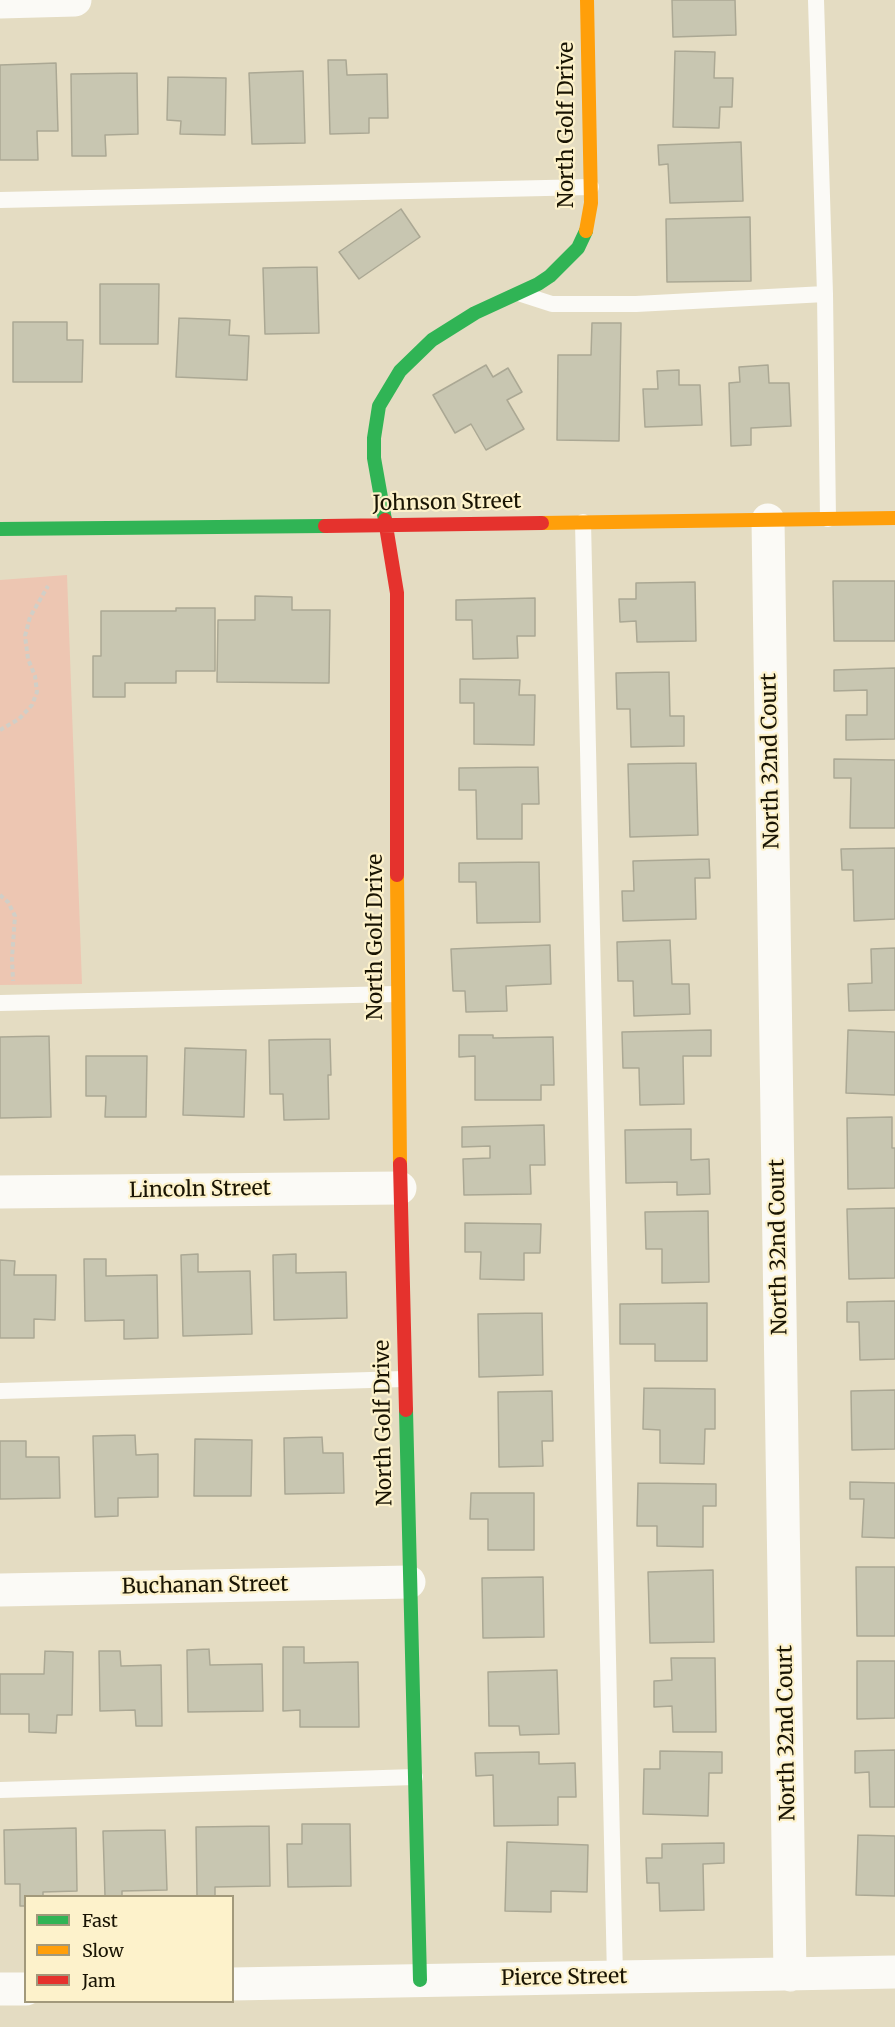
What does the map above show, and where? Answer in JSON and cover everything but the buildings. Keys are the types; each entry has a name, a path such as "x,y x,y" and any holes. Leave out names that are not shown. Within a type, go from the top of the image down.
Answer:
{"street":[{"path":"0,2 75,0"},
{"name":"North Golf Drive","path":"420,1980 400,1188 397,994 397,593 374,458 374,438 379,405 388,388 400,371 432,340 475,313 550,276 578,248 585,234 589,219 591,187 587,0"},
{"name":"Johnson Street","path":"0,529 895,518"},
{"name":"North 32nd Court","path":"768,520 790,1975"},
{"name":"Lincoln Street","path":"0,1192 400,1188"},
{"name":"Buchanan Street","path":"0,1590 409,1582"},
{"name":"Pierce Street","path":"234,1984 895,1972"},
{"path":"0,1989 24,1989"}],"lane":[{"path":"816,0 825,294 828,519"},
{"path":"0,200 591,187"},
{"path":"518,293 552,304 636,304 825,294"},
{"path":"583,522 615,1977"},
{"path":"7,1003 397,994"},
{"path":"0,1391 404,1379"},
{"path":"0,1790 415,1777"}],"path":[{"path":"0,730 19,719 32,705 37,692 25,636 30,617 48,586"},
{"path":"0,895 15,915 7,1003"}],"shaded area":[{"path":"67,575 82,984 0,985 0,580"}],"traffic: fast":[{"path":"385,520 374,458 374,438 379,406 400,371 432,340 475,313 538,284 550,276 578,248 586,231"},
{"path":"0,529 325,526"},
{"path":"406,1410 420,1980"}],"traffic: slow":[{"path":"586,231 591,203 587,0"},
{"path":"542,523 895,518"},
{"path":"397,875 400,1164"}],"traffic: jam":[{"path":"385,520 397,593 397,875"},
{"path":"325,526 542,523"},
{"path":"400,1164 406,1410"}]}
